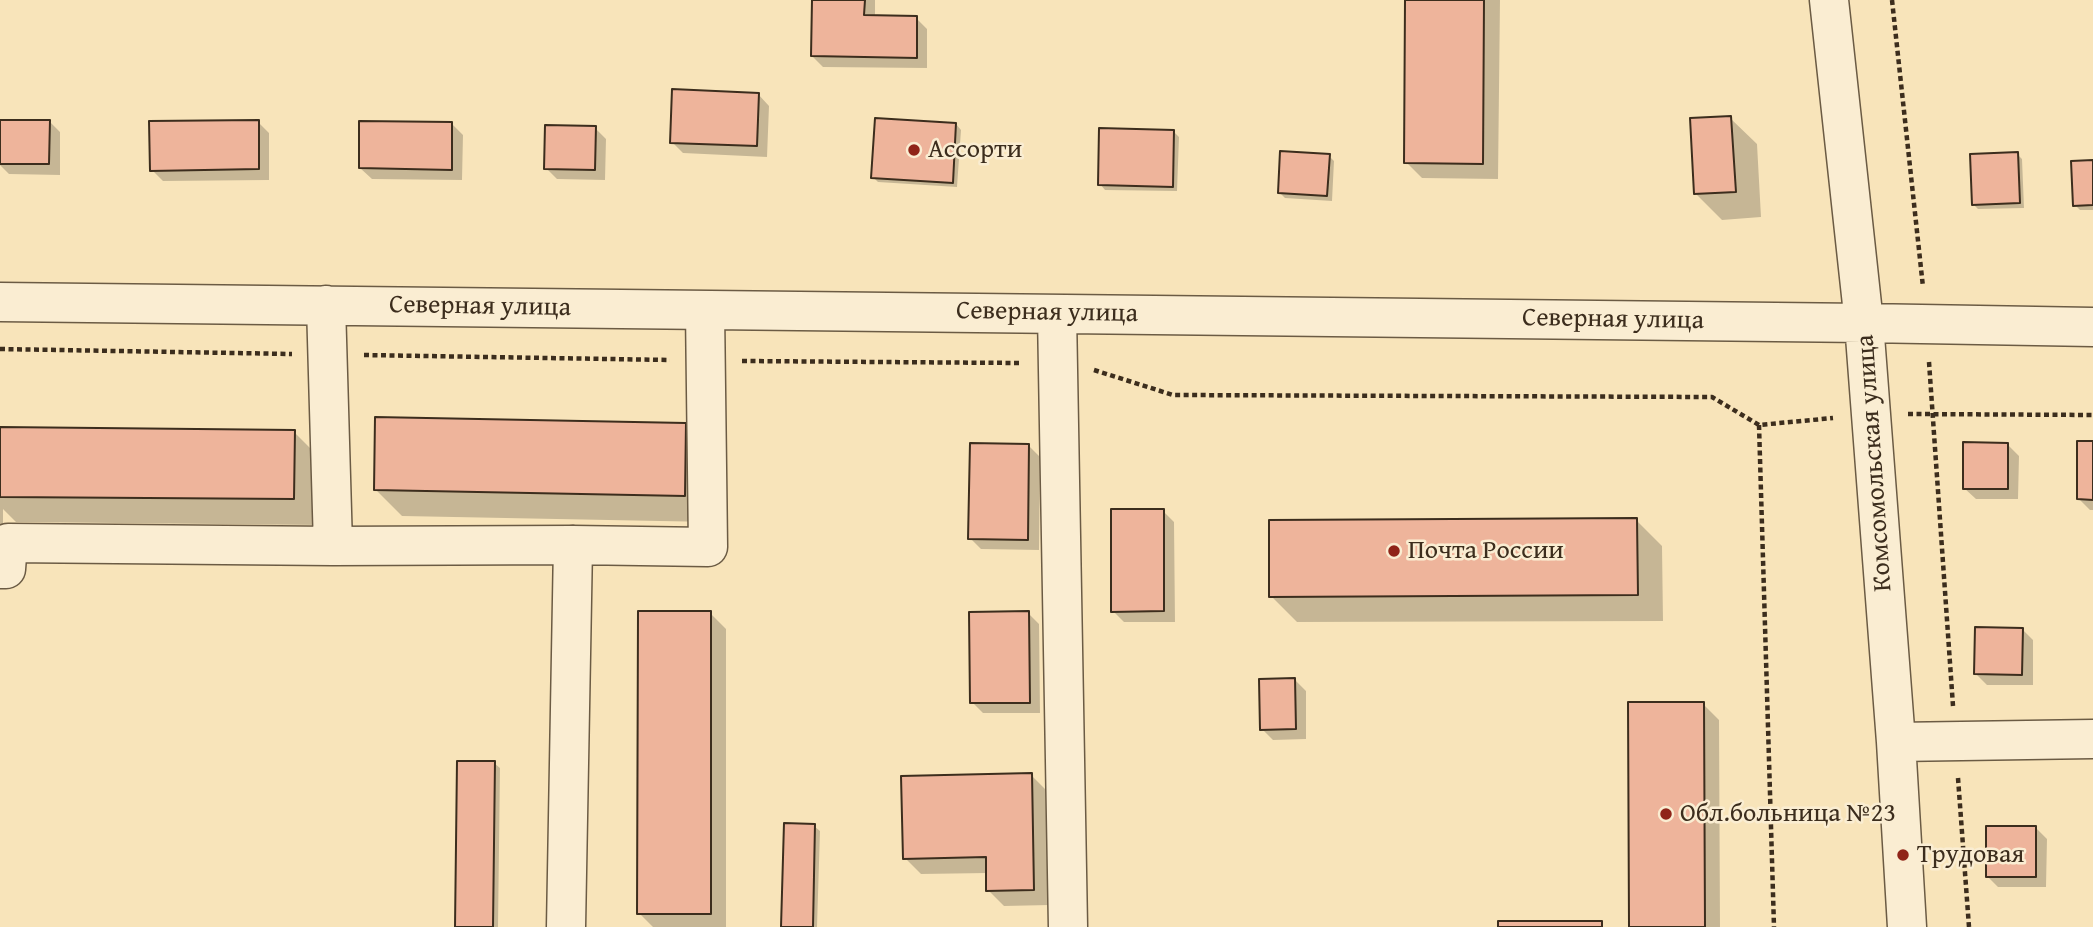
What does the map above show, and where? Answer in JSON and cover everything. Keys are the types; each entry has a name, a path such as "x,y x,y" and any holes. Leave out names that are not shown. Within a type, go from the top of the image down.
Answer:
{"street":[{"name":"Комсомольская улица","path":"1829,0 1864,323 1896,742 1907,927"},
{"name":"Северная улица","path":"0,302 2093,327"},
{"path":"326,305 333,545"},
{"path":"0,569 6,569 8,543 573,544 708,547 705,310"},
{"path":"1057,314 1068,927"},
{"path":"566,927 573,544"},
{"path":"1896,742 2093,739"}],"path":[{"path":"1892,0 1927,324 1969,927"},
{"path":"1759,425 1774,927"}],"building":[{"path":"812,0 865,0 864,15 917,16 917,58 811,56"},
{"path":"1405,0 1484,0 1483,164 1404,163"},
{"path":"672,89 759,93 757,146 670,143"},
{"path":"1731,116 1736,192 1694,194 1690,118"},
{"name":"Ассорти","path":"875,118 956,123 953,183 871,178"},
{"path":"0,120 50,120 49,164 0,164"},
{"path":"259,120 259,169 150,171 149,121"},
{"path":"359,121 452,122 452,170 359,168"},
{"path":"545,125 596,126 595,170 544,169"},
{"path":"1099,128 1174,130 1173,187 1098,185"},
{"path":"1280,151 1330,154 1327,196 1278,193"},
{"path":"2018,152 2020,203 1972,205 1970,154"},
{"path":"2093,160 2093,205 2073,206 2071,161"},
{"path":"375,417 686,423 685,496 374,490"},
{"path":"0,427 295,430 294,499 0,497"},
{"path":"2077,441 2093,441 2093,500 2077,499"},
{"path":"1963,442 2008,443 2008,489 1963,489"},
{"path":"970,443 1029,444 1028,540 968,539"},
{"path":"1111,509 1164,509 1164,611 1111,612"},
{"path":"1637,518 1638,595 1269,597 1269,520"},
{"path":"638,611 711,611 711,914 637,914"},
{"path":"1029,611 1030,703 970,703 969,612"},
{"path":"1975,627 2023,628 2022,675 1974,674"},
{"path":"1295,678 1296,729 1260,730 1259,679"},
{"name":"Обл.больница №23","path":"1628,702 1704,702 1705,927 1629,927"},
{"path":"457,761 495,761 493,927 455,927"},
{"path":"1032,773 1034,890 986,891 986,857 903,859 901,776"},
{"path":"784,823 815,824 813,927 781,927"},
{"path":"1986,826 2036,826 2036,877 1986,877"},
{"path":"1498,921 1602,921 1602,927 1498,927"}],"place":[{"name":"Ассорти","path":"914,150"},
{"name":"Почта России","path":"1394,551"},
{"name":"Обл.больница №23","path":"1666,814"},
{"name":"Трудовая","path":"1903,855"}]}
